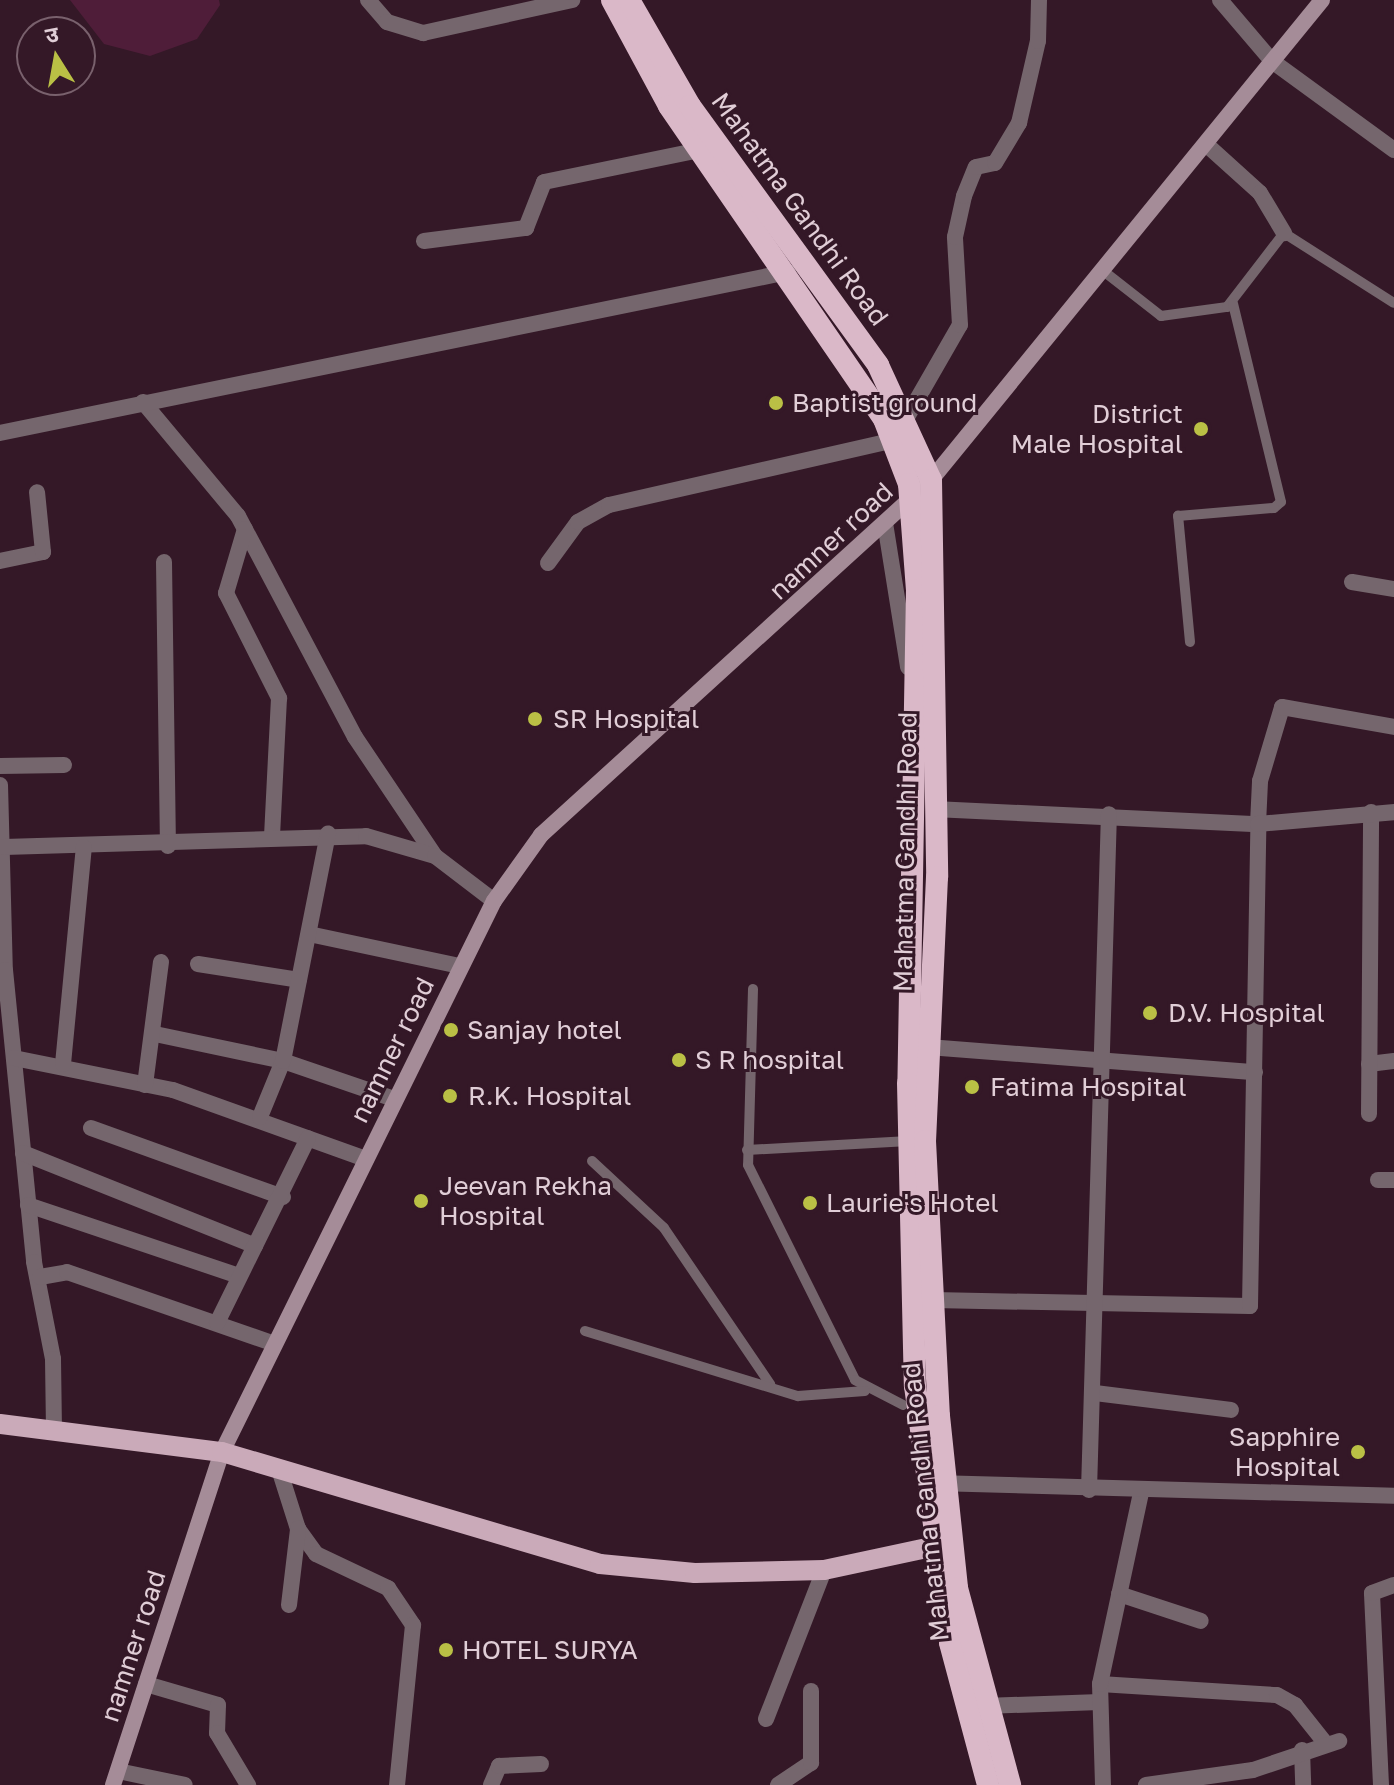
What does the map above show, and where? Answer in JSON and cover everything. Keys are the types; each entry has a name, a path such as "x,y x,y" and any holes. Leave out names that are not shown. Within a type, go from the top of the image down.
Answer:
{"highway":[{"name":"Mahatma Gandhi Road","path":"612,0 700,150 788,272 894,440 911,499 917,590 911,683 910,1141 915,1386 939,1483"},
{"name":"Mahatma Gandhi Road","path":"629,0 690,106 812,267 907,417 931,480 934,809 928,1058 939,1483 964,1716 988,1785"},
{"name":"Mahatma Gandhi Road","path":"945,1544 984,1706 1010,1785"}],"main road":[{"name":"namner road","path":"115,1778 222,1452 272,1343 494,901 541,835 931,480 1106,273 1322,0"},
{"path":"0,1424 222,1452 581,1562 695,1573 824,1570 945,1544"}],"street":[{"path":"368,0 387,22 423,33 572,0"},
{"path":"907,417 960,325 955,237 964,196 976,167 995,163 1019,123 1038,41 1039,0"},
{"path":"1220,0 1272,61 1394,150"},
{"path":"1208,146 1260,193 1284,233"},
{"path":"424,241 526,228 544,182 700,150"},
{"path":"0,433 788,272"},
{"path":"143,402 245,529 355,737 435,856 494,901"},
{"path":"548,563 597,510 894,440"},
{"path":"0,561 43,552 37,492"},
{"path":"885,523 911,683"},
{"path":"245,529 226,593 278,692 272,834"},
{"path":"164,562 168,846"},
{"path":"1352,582 1394,589"},
{"path":"933,1300 1098,1300 1246,1308 1253,1302 1260,781 1282,707 1394,727"},
{"path":"0,766 64,765"},
{"path":"0,785 14,1058 28,1205 40,1277 54,1431"},
{"path":"934,809 1109,814 1258,824 1394,812"},
{"path":"1369,1114 1371,812"},
{"path":"1089,1490 1098,1300 1109,814"},
{"path":"4,847 168,846 272,834 328,833 435,856"},
{"path":"260,1117 283,1061 328,833"},
{"path":"63,1064 84,847"},
{"path":"309,934 460,966"},
{"path":"145,1085 155,1034 161,962"},
{"path":"198,964 299,980"},
{"path":"155,1034 283,1061 394,1099"},
{"path":"14,1058 63,1064 260,1117 366,1159"},
{"path":"928,1058 1103,1062 1255,1072"},
{"path":"1369,1064 1394,1061"},
{"path":"91,1128 283,1197"},
{"path":"217,1323 283,1197 308,1138"},
{"path":"23,1153 255,1246"},
{"path":"28,1205 239,1276"},
{"path":"40,1277 67,1272 272,1343"},
{"path":"1095,1393 1231,1410"},
{"path":"279,1469 298,1529 325,1562 388,1588 413,1625 397,1785"},
{"path":"939,1483 1141,1493 1394,1496"},
{"path":"1103,1785 1100,1684 1141,1493"},
{"path":"289,1605 298,1529"},
{"path":"766,1719 824,1570"},
{"path":"1381,1785 1372,1593 1394,1585"},
{"path":"1119,1594 1201,1621"},
{"path":"146,1684 218,1705 217,1733 248,1785"},
{"path":"1100,1684 1277,1695 1295,1705 1332,1742 1302,1750 1253,1770 1146,1785"},
{"path":"778,1785 811,1763 811,1691"},
{"path":"984,1706 1100,1702"},
{"path":"1302,1750 1303,1785"},
{"path":"491,1785 499,1766 541,1764"},
{"path":"115,1778 185,1785"}],"lane":[{"path":"1106,273 1161,316 1233,304 1284,233 1394,303"},
{"path":"1190,642 1178,516 1274,508 1281,502 1233,304"},
{"path":"753,989 747,1150 813,1302 865,1391"},
{"path":"747,1150 910,1141"},
{"path":"592,1161 664,1228 770,1384"},
{"path":"585,1331 808,1397 865,1391 903,1405"}],"shaded area":[{"path":"70,0 219,0 220,5 197,39 150,56 104,44 96,34 96,16 82,16"}],"place":[{"name":"Baptist ground","path":"776,403"},
{"name":"District Male Hospital","path":"1201,429"},
{"name":"SR Hospital","path":"535,719"},
{"name":"D.V. Hospital","path":"1150,1013"},
{"name":"Sanjay hotel","path":"451,1030"},
{"name":"S R hospital","path":"679,1060"},
{"name":"Fatima Hospital","path":"972,1087"},
{"name":"R.K. Hospital","path":"450,1096"},
{"name":"Jeevan Rekha Hospital","path":"421,1201"},
{"name":"Laurie's Hotel","path":"810,1203"},
{"name":"Sapphire Hospital","path":"1358,1452"},
{"name":"HOTEL SURYA","path":"446,1650"}]}
